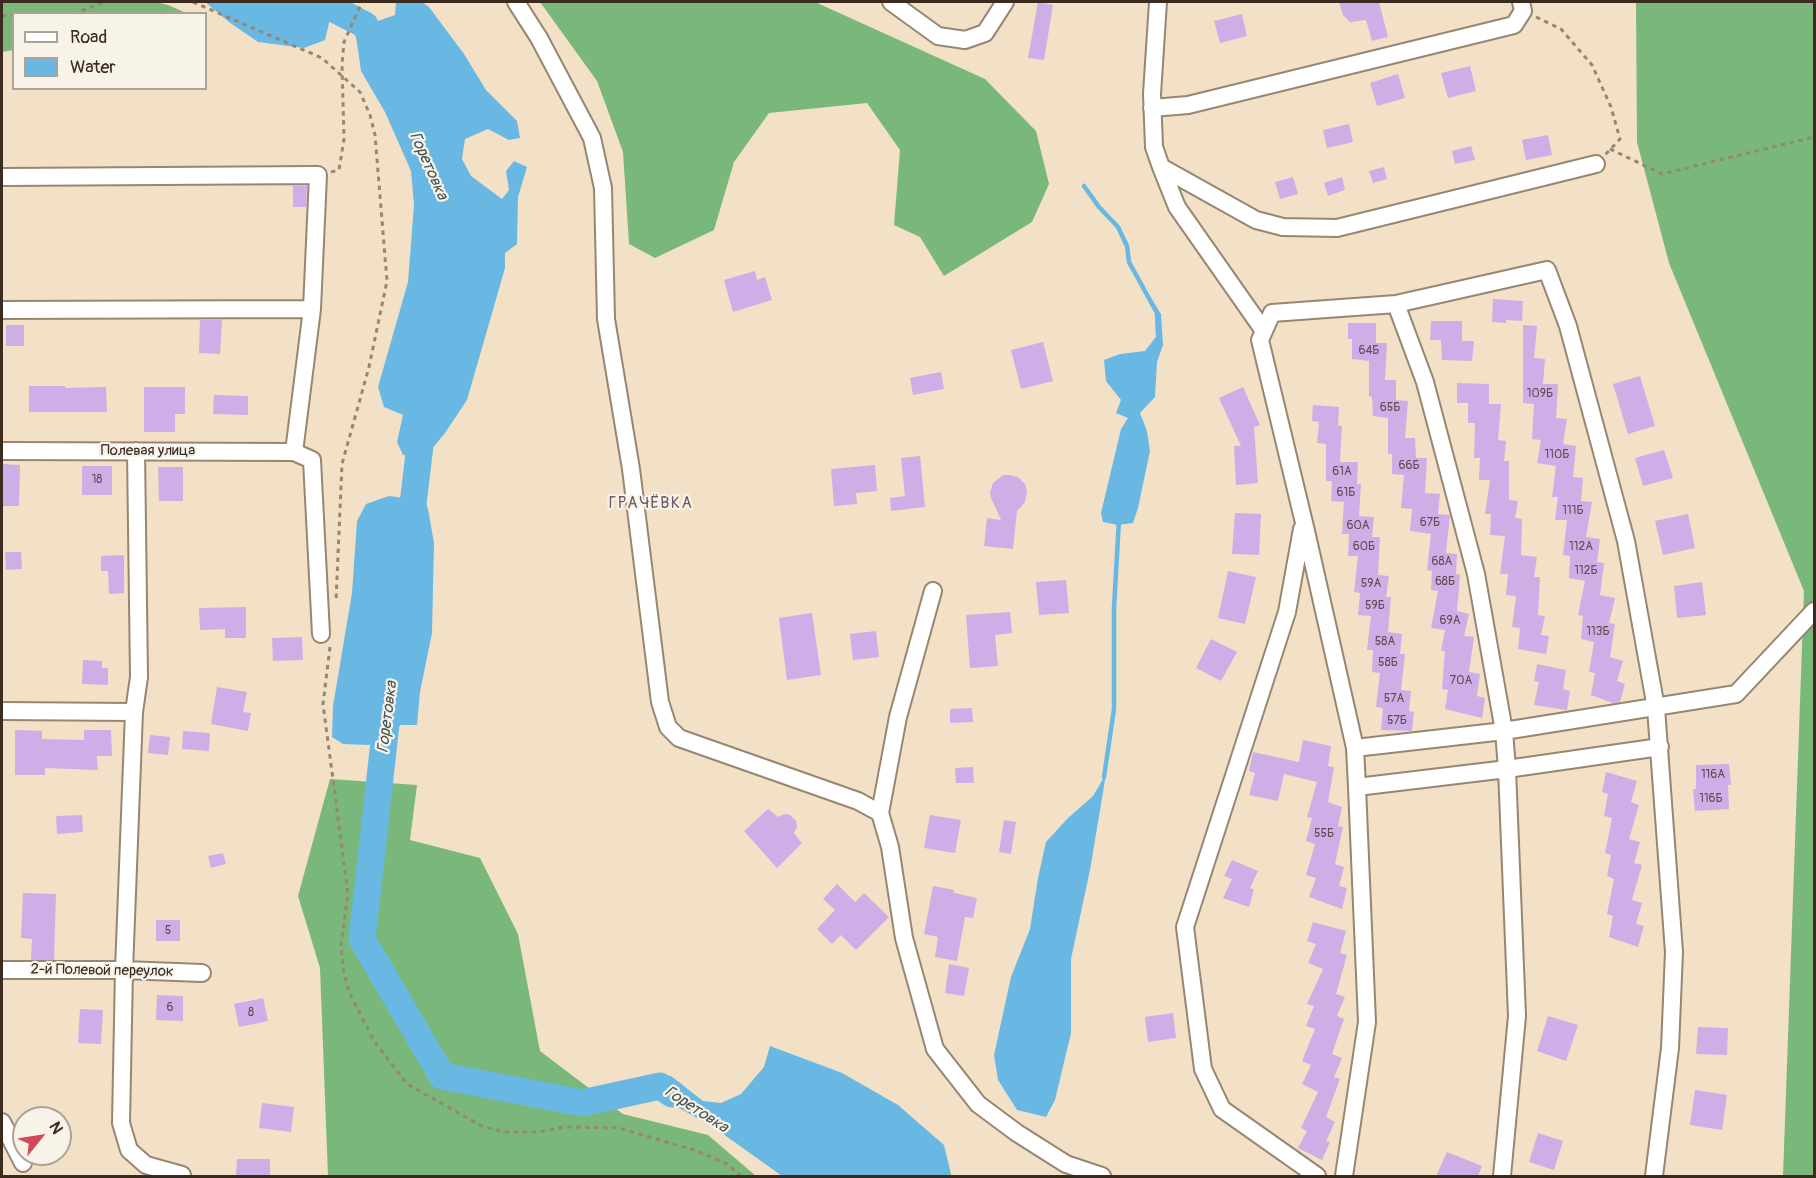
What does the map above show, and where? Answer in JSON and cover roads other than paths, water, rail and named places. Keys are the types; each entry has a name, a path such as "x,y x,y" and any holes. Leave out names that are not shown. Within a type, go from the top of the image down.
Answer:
{"street":[{"path":"516,2 539,38 592,138 603,188 606,319 632,469 660,702 668,727 679,738 858,801 880,813"},
{"path":"891,2 938,36 965,40 985,33 1005,2"},
{"path":"1158,2 1152,94 1154,147 1177,207 1264,331"},
{"path":"1152,108 1188,105 1514,25 1522,6"},
{"path":"1161,167 1256,220 1283,227 1337,228 1596,164"},
{"path":"2,177 318,175 312,309 294,452 312,460 326,636"},
{"path":"1344,1176 1366,1022 1355,748 1304,520 1260,340 1272,313 1396,304 1547,270 1569,326 1626,541 1656,708 1674,952 1670,1048 1654,1176"},
{"path":"1396,304 1425,382 1476,574 1504,731 1516,1016 1502,1176"},
{"path":"2,310 312,309"},
{"name":"Полевая улица","path":"2,450 294,452"},
{"path":"136,451 139,677 134,712 124,970 121,1123 129,1150 146,1165 182,1175"},
{"path":"1304,520 1287,612 1185,927 1203,1069 1222,1109 1317,1176"},
{"path":"933,591 898,717 880,813 890,847 904,938 935,1049 978,1104 1017,1134 1066,1164 1102,1176"},
{"path":"1355,748 1504,731 1736,694 1815,611"},
{"path":"2,711 134,712"},
{"path":"1357,787 1660,747"},
{"name":"2-й Полевой переулок","path":"2,970 124,970 202,973"},
{"path":"2,1122 12,1142"}],"water":[{"path":"205,2 334,2 325,40 304,48 258,42"},
{"path":"396,2 422,2 429,7 464,54 486,90 517,121 520,138 509,140 488,129 465,139 462,159 471,176 502,199 509,190 506,171 514,161 527,167 518,197 517,244 505,253 505,268 467,400 426,456 419,457 403,455 397,442 403,415 384,407 378,387 408,282 414,205 411,171 385,112 361,71 355,29 395,15"},
{"path":"1142,284 1161,314 1163,345 1157,362 1155,397 1140,413 1147,431 1150,451 1138,508 1133,523 1118,525 1103,522 1101,513 1121,429 1128,418 1116,413 1121,400 1106,381 1104,360 1120,354 1145,351 1159,333 1157,313"},
{"path":"418,468 425,471 421,491 428,509 434,543 432,633 420,692 417,725 401,725 369,745 343,744 332,737 333,706 352,593 357,521 366,504 389,496 404,498 408,489 405,477 408,469"},
{"path":"1106,774 1090,870 1071,959 1071,1033 1055,1100 1046,1117 1017,1110 998,1080 994,1055 1011,977 1030,929 1046,842 1093,796"},
{"path":"770,1046 842,1073 898,1105 944,1145 950,1176 782,1176 712,1126 657,1096 639,1091 638,1078 671,1076 703,1101 721,1103 741,1094 764,1067"}],"waterway":[{"name":"Горетовка","path":"315,2 365,25 380,58"},
{"path":"1084,186 1099,207 1118,227 1127,246 1129,262 1157,313 1158,335"},
{"name":"Горетовка","path":"413,504 423,420"},
{"path":"1104,777 1114,709 1114,608 1119,519"},
{"name":"Горетовка","path":"389,697 362,939 442,1076 582,1103 660,1086 672,1094"}],"district":[{"name":"ГРАЧЁВКА","path":"651,504"}]}
